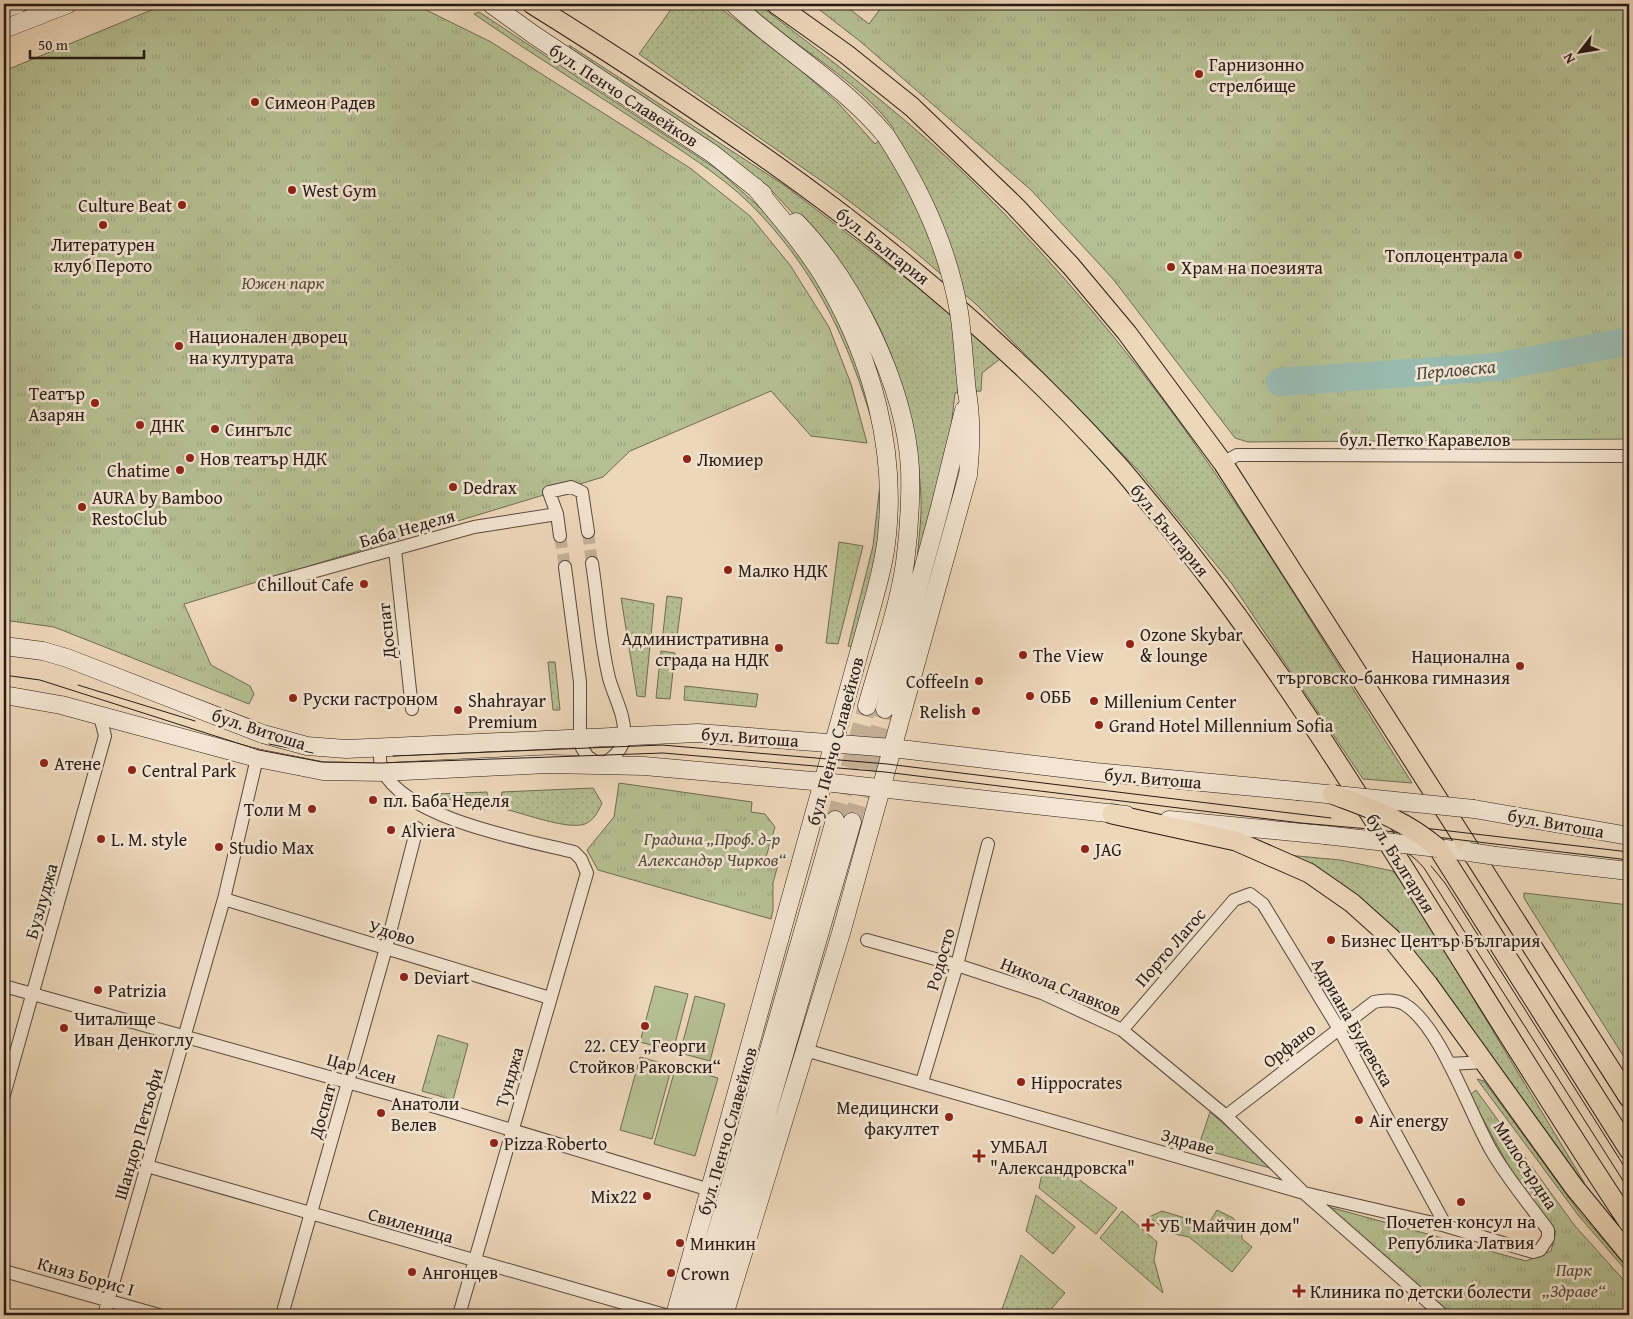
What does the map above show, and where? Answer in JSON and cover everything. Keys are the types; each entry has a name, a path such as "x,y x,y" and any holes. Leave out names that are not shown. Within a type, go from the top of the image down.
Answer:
{"main road":[{"path":"4,10 18,4"},
{"path":"4,29 68,4"},
{"name":"бул. Пенчо Славейков","path":"491,4 534,35 713,154 755,187 819,246 842,277 876,342 900,410 910,467 910,510 905,564 867,706"},
{"name":"бул. България","path":"532,4 737,137 900,258 975,321 1116,463 1243,622 1324,739 1559,1117 1629,1223"},
{"path":"724,1315 806,1050 968,474 971,448 971,418 959,312 950,273 932,220 919,190 886,136 870,116 834,83 734,4"},
{"path":"776,4 846,54 912,107 1015,206 1071,266 1127,333 1223,463 1629,1098"},
{"name":"бул. Пенчо Славейков","path":"675,1315 824,782 881,571 887,537 889,508 888,454 870,379 846,318 809,254 755,187"},
{"path":"885,709 940,507 962,420 967,392"},
{"name":"бул. Витоша","path":"4,646 44,651 66,658 278,739 323,748 380,748 698,733 892,748 1095,772 1474,809 1629,836"},
{"name":"бул. Витоша","path":"4,695 61,704 257,758 323,770 383,772 489,766 601,764 824,782 1112,814 1299,832 1629,870"},
{"path":"1332,794 1392,816 1417,831 1438,848 1629,1150"},
{"path":"1112,814 1236,841 1276,857 1328,885 1391,938 1428,984 1574,1187 1629,1254"},
{"name":"бул. Пенчо Славейков","path":"690,1315 704,1278 834,820"},
{"name":"бул. Пенчо Славейков","path":"708,1315 852,822"}],"street":[{"name":"бул. Петко Каравелов","path":"1223,463 1237,455 1629,456"},
{"path":"560,536 557,514 549,492 571,487 582,492 588,532"},
{"name":"Баба Неделя","path":"269,584 474,527 557,514"},
{"name":"Доспат","path":"395,550 412,709"},
{"path":"565,567 580,682 580,739 582,748 588,757 601,764 616,755 624,737 622,717 609,679 592,563"},
{"name":"Бузлуджа","path":"4,1095 105,736 100,716"},
{"path":"380,748 383,772"},
{"name":"Шандор Петьофи","path":"104,1315 224,899 257,758"},
{"name":"Тунджа","path":"383,772 410,798 460,822 574,852 581,859 587,873 459,1315"},
{"name":"Доспат","path":"282,1315 386,948 416,828"},
{"name":"Родосто","path":"922,1082 957,966 988,844"},
{"name":"Адриана Будевска","path":"1250,894 1263,904 1339,1029 1446,1226"},
{"name":"Порто Лагос","path":"1122,1030 1234,900 1250,894"},
{"name":"Удово","path":"224,899 550,998"},
{"name":"Никола Славков","path":"867,940 957,966 1042,994 1122,1030 1226,1116 1304,1193 1443,1315"},
{"name":"Цар Асен","path":"4,986 348,1082 710,1190"},
{"name":"Милосърдна","path":"1374,1002 1388,1000 1402,1003 1414,1012 1449,1064 1491,1150 1548,1230 1548,1238 1545,1244 1533,1252"},
{"name":"Орфано","path":"1226,1116 1374,1002"},
{"name":"Здраве","path":"806,1050 1304,1193 1446,1226 1533,1252"},
{"path":"1449,1064 1485,1062"},
{"name":"Свиленица","path":"147,1166 665,1315"},
{"name":"Княз Борис I","path":"4,1271 159,1315"}],"green space":[{"name":"Южен парк","path":"166,4 414,4 491,42 690,168 750,216 790,265 829,327 851,384 867,443 811,436 771,391 630,451 603,477 184,604 211,665 250,686 254,694 249,704 54,627 4,620 4,71"},
{"path":"675,4 715,4 803,72 839,104 875,144 894,129 862,94 751,6 755,4 763,8 904,119 983,192 1037,248 1114,337 1185,430 1273,560 1412,783 1363,779 1232,584 1138,470 977,305 908,246 836,191 639,54"},
{"path":"812,4 843,4 869,24 884,4 892,7 896,4 1629,4 1629,439 1248,442 1235,438 1113,279 1031,190 861,42"},
{"path":"479,12 718,170 765,212 798,253 824,291 865,381 873,425 854,368 830,314 800,263 762,216 712,172 474,14"},
{"path":"569,45 784,185 933,299 1000,359 982,373 981,391 955,393 949,444 917,563 921,498 916,448 911,422 896,368 886,342 863,299 842,271 772,191 573,51"},
{"path":"881,475 884,487 876,557 854,647 848,646 873,546"},
{"path":"839,542 863,546 838,644 826,643"},
{"path":"667,596 682,598 676,644 662,642"},
{"path":"621,598 654,604 645,697 637,696"},
{"path":"661,651 675,653 670,699 656,698"},
{"path":"548,662 555,662 560,710 553,710"},
{"path":"685,686 758,694 756,707 684,700"},
{"name":"Градина „Проф. д-р Александър Чирков“","path":"619,783 752,802 751,812 765,814 775,827 766,857 779,861 773,883 771,919 598,870 587,850 614,817"},
{"path":"593,788 602,803 591,820 585,824 577,825 546,821 508,810 501,798 502,792"},
{"path":"487,792 489,808 481,810 434,794"},
{"path":"1287,855 1340,860 1393,871 1408,890 1584,1182 1584,1186 1419,961"},
{"path":"1524,893 1629,905 1629,1065 1524,898"},
{"path":"655,986 688,994 673,1051 640,1042"},
{"path":"695,996 725,1004 710,1061 680,1053"},
{"path":"438,1035 468,1044 453,1100 422,1091"},
{"path":"640,1057 672,1066 652,1139 620,1130"},
{"path":"676,1066 718,1078 695,1156 654,1144"},
{"path":"1477,1079 1484,1081 1580,1213 1629,1269 1629,1274 1578,1215"},
{"name":"Парк „Здраве“","path":"1476,1090 1575,1226 1629,1286 1629,1315 1453,1315 1329,1207 1526,1261 1551,1251 1556,1232 1509,1167 1470,1095"},
{"path":"1210,1112 1277,1170 1198,1148"},
{"path":"1069,1172 1117,1208 1096,1234 1039,1188 1042,1174"},
{"path":"1036,1195 1075,1227 1053,1254 1026,1231"},
{"path":"1217,1210 1233,1218 1242,1227 1242,1239 1252,1247 1232,1272 1189,1237 1170,1233 1149,1217 1162,1211 1208,1225"},
{"path":"1122,1211 1157,1242 1154,1260 1163,1293 1100,1238"},
{"path":"1021,1255 1065,1293 1046,1315 1000,1315"}],"waterway":[{"name":"Перловска","path":"1280,382 1497,367 1629,341"}],"tunnel":[{"path":"588,532 592,563"},
{"path":"560,536 565,567"},
{"path":"835,820 867,706"},
{"path":"852,822 885,709"}],"tram line":[{"path":"4,675 40,680 259,750 322,762 381,763 663,753 885,772 1301,823 1369,829 1629,860"},
{"path":"78,685 195,721"},
{"path":"269,744 313,753"},
{"path":"393,756 662,745 887,764 1331,818"},
{"path":"1381,823 1629,852"},
{"path":"1353,832 1383,841 1401,849 1417,860 1424,868 1629,1190"},
{"path":"1431,866 1445,883 1629,1174"}],"place":[{"name":"Гарнизонно стрелбище","path":"1199,74"},
{"name":"Симеон Радев","path":"255,102"},
{"name":"West Gym","path":"292,190"},
{"name":"Culture Beat","path":"182,205"},
{"name":"Литературен клуб Перото","path":"103,225"},
{"name":"Топлоцентрала","path":"1518,255"},
{"name":"Храм на поезията","path":"1171,267"},
{"name":"Национален дворец на културата","path":"179,346"},
{"name":"Театър Азарян","path":"95,403"},
{"name":"ДНК","path":"140,425"},
{"name":"Сингълс","path":"215,429"},
{"name":"Нов театър НДК","path":"190,458"},
{"name":"Люмиер","path":"687,459"},
{"name":"Chatime","path":"180,470"},
{"name":"Dedrax","path":"453,487"},
{"name":"AURA by Bamboo RestoClub","path":"82,507"},
{"name":"Малко НДК","path":"728,570"},
{"name":"Chillout Cafe","path":"364,584"},
{"name":"Ozone Skybar & lounge","path":"1130,644"},
{"name":"Административна сграда на НДК","path":"779,648"},
{"name":"The View","path":"1023,655"},
{"name":"Национална търговско-банкова гимназия","path":"1520,666"},
{"name":"CoffeeIn","path":"979,681"},
{"name":"ОББ","path":"1030,696"},
{"name":"Руски гастроном","path":"293,698"},
{"name":"Millenium Center","path":"1094,701"},
{"name":"Shahrayar Premium","path":"458,710"},
{"name":"Relish","path":"976,711"},
{"name":"Grand Hotel Millennium Sofia","path":"1099,725"},
{"name":"Атене","path":"44,763"},
{"name":"Central Park","path":"132,770"},
{"name":"пл. Баба Неделя","path":"373,800"},
{"name":"Толи М","path":"312,809"},
{"name":"Alviera","path":"391,830"},
{"name":"L. M. style","path":"101,839"},
{"name":"Studio Max","path":"219,847"},
{"name":"JAG","path":"1085,849"},
{"name":"Бизнес Център България","path":"1331,940"},
{"name":"Deviart","path":"404,977"},
{"name":"Patrizia","path":"98,990"},
{"name":"22. СЕУ „Георги Стойков Раковски“","path":"645,1026"},
{"name":"Читалище Иван Денкоглу","path":"64,1028"},
{"name":"Hippocrates","path":"1021,1082"},
{"name":"Анатоли Велев","path":"381,1113"},
{"name":"Медицински факултет","path":"949,1117"},
{"name":"Air energy","path":"1359,1120"},
{"name":"Pizza Roberto","path":"494,1143"},
{"name":"УМБАЛ \"Александровска\"","path":"979,1156"},
{"name":"Mix22","path":"647,1196"},
{"name":"Почетен консул на Република Латвия","path":"1461,1202"},
{"name":"УБ \"Майчин дом\"","path":"1148,1225"},
{"name":"Минкин","path":"680,1243"},
{"name":"Ангонцев","path":"412,1272"},
{"name":"Crown","path":"671,1273"},
{"name":"Клиника по детски болести","path":"1299,1291"}]}
